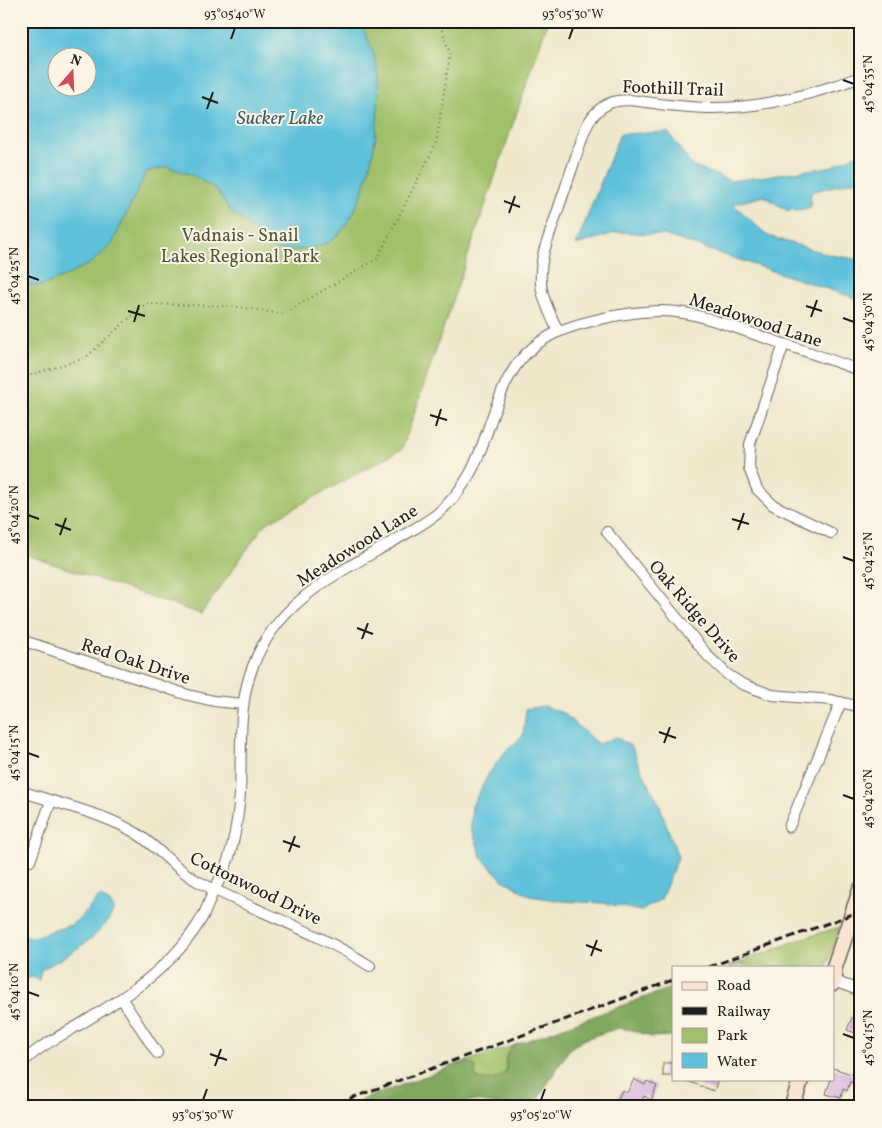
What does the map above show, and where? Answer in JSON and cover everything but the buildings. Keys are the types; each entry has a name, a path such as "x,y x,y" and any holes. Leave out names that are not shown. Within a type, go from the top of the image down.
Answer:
{"street":[{"name":"Foothill Trail","path":"558,330 542,296 540,268 585,130 589,121 602,107 621,100 683,107 745,106 804,96 861,78"},
{"name":"Meadowood Lane","path":"21,1064 48,1042 122,999 145,982 177,951 203,915 226,866 237,819 244,704 247,686 260,650 278,622 291,607 322,583 435,516 460,490 480,456 508,379 527,352 558,330 586,321 630,313 668,311 703,317 861,371"},
{"path":"784,344 750,444 749,468 757,489 773,506 831,533"},
{"name":"Oak Ridge Drive","path":"607,532 708,656 728,676 757,691 841,702 861,707"},
{"name":"Red Oak Drive","path":"21,640 188,695 214,701 244,704"},
{"path":"789,827 841,702"},
{"name":"Cottonwood Drive","path":"21,791 102,818 134,832 149,842 186,874 214,889 344,949 370,966"},
{"path":"30,861 51,801"},
{"path":"834,982 834,968 861,889"},
{"path":"834,982 842,971 861,916"},
{"path":"834,982 861,991"},
{"path":"122,999 157,1053"},
{"path":"792,1107 801,1080"}],"path":[{"path":"21,378 85,358 146,304 231,306 283,314 376,259 436,144 450,54 439,21"}],"green space":[{"name":"Vadnais - Snail Lakes Regional Park","path":"21,21 548,21 402,449 265,524 201,614 21,553"},
{"path":"840,927 826,966 731,966 804,938"},
{"path":"672,987 672,1036 652,1037 619,1028 587,1038 570,1048 538,1099 527,1107 475,1101 462,1102 445,1107 342,1107 456,1065 469,1063 475,1066 475,1075 478,1079 490,1080 497,1078 506,1071 506,1060 509,1051 515,1045"},
{"path":"515,1045 505,1057 506,1071 499,1078 485,1081 480,1080 475,1076 476,1067 469,1063 456,1065"}],"water":[{"name":"Sucker Lake","path":"21,21 359,21 369,42 376,64 378,107 376,134 371,162 363,189 353,213 340,232 325,244 312,248 272,249 229,209 216,189 190,174 166,167 146,172 112,244 92,262 64,277 40,286 21,284"},
{"path":"668,132 692,166 731,181 830,167 861,153 861,179 811,192 810,208 788,211 764,196 733,204 768,236 830,255 861,260 861,300 664,235 618,232 576,245 620,134"},
{"path":"544,706 563,713 598,744 616,737 632,747 659,804 678,857 661,899 641,911 604,903 563,901 530,896 502,879 482,858 471,828 472,806 488,775 505,752 523,736 526,709"},
{"path":"101,897 111,904 114,909 110,919 102,928 83,944 41,970 39,980 32,977 21,981 21,937 33,937 71,925"}],"railway":[{"path":"712,966 861,911"},
{"path":"327,1107 672,980"}]}
